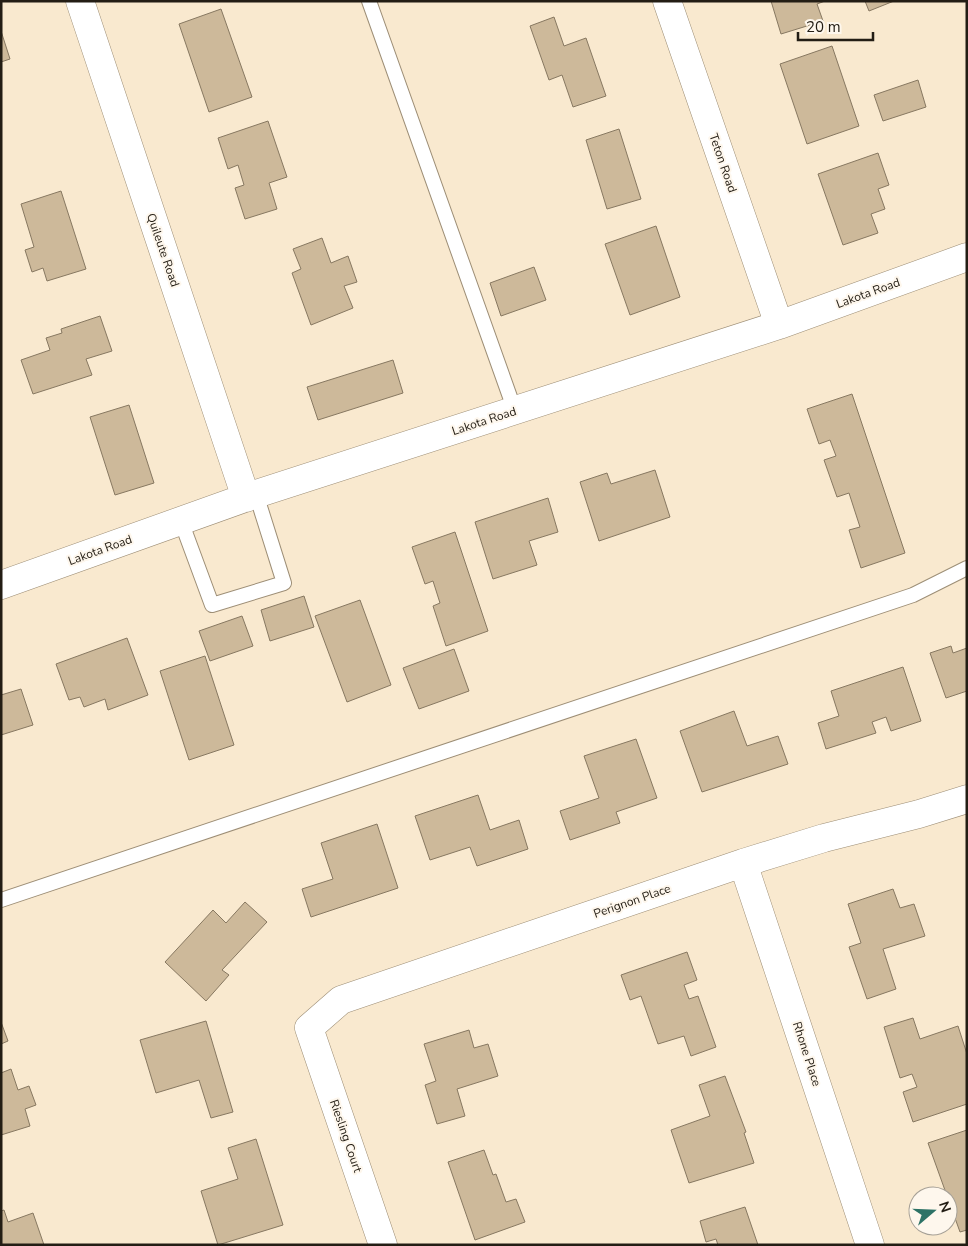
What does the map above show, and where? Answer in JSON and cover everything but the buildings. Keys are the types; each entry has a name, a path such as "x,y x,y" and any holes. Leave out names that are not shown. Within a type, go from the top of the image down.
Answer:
{"street":[{"name":"Quileute Road","path":"80,1 251,496"},
{"name":"Teton Road","path":"667,1 779,325"},
{"name":"Lakota Road","path":"1,585 251,496 779,325 967,257"},
{"name":"Perignon Place","path":"309,1028 341,1000 743,863 824,838 919,814 967,799"},
{"name":"Rhone Place","path":"743,863 870,1245"},
{"name":"Riesling Court","path":"309,1028 383,1245"}],"lane":[{"path":"369,1 515,411"},
{"path":"180,521 212,605 284,583 251,496"},
{"path":"1,900 913,595 967,568"}]}
